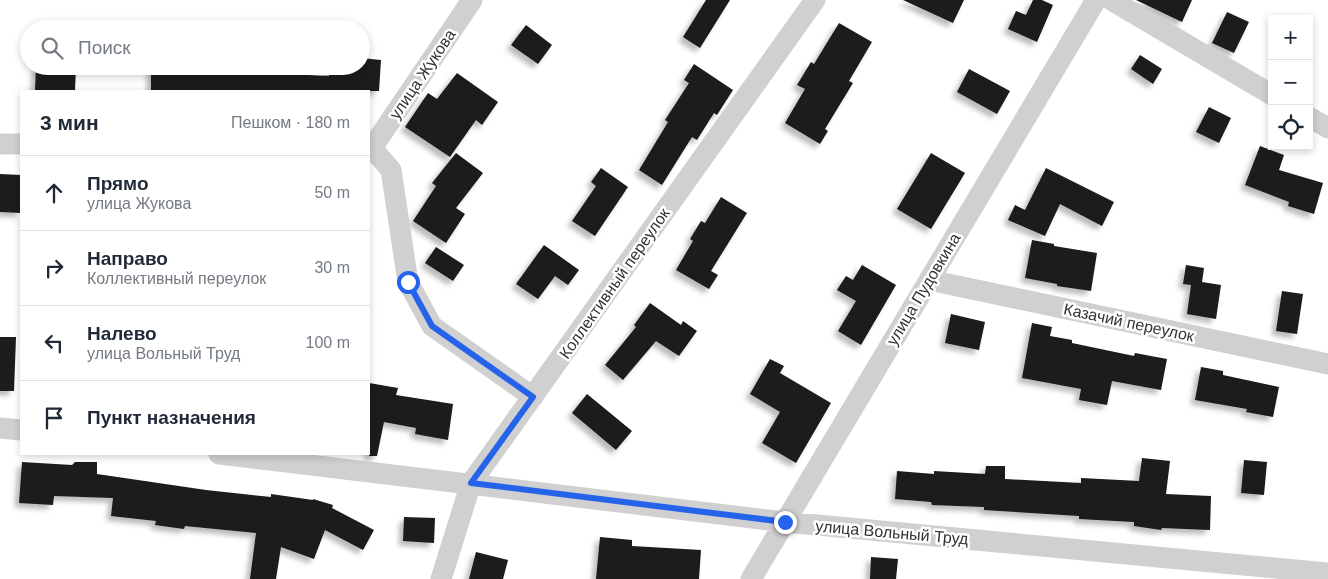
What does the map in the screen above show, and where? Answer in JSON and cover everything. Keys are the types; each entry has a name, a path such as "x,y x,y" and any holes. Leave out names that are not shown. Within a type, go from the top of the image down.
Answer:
{"street":[{"name":"улица Жукова","path":"472,0 370,148 391,170 408,282 432,326 533,397"},
{"name":"Коллективный переулок","path":"442,579 471,483 815,0"},
{"name":"улица Пудовкина","path":"751,579 1096,0"},
{"path":"1111,0 1268,93"},
{"path":"1313,119 1328,128"},
{"path":"0,144 20,144"},
{"name":"Казачий переулок","path":"929,280 1328,364"},
{"path":"0,428 20,430"},
{"name":"улица Вольный Труд","path":"228,455 785,522 1328,573"}],"building":[{"path":"706,0 730,0 700,48 683,37"},
{"path":"903,0 964,0 953,23"},
{"path":"1033,0 1042,0 1053,5 1037,42 1008,29 1016,11 1026,15"},
{"path":"1136,0 1192,0 1182,22"},
{"path":"1227,12 1249,22 1234,53 1212,43"},
{"path":"839,23 872,42 849,81 853,83 825,129 828,131 820,144 785,123 805,89 797,85 811,62 814,64"},
{"path":"526,25 552,45 538,64 511,45"},
{"path":"1140,55 1162,69 1153,84 1131,69"},
{"path":"370,59 381,60 379,91 151,90 151,75 370,75"},
{"path":"694,64 733,90 717,115 714,113 697,140 692,137 662,185 639,170 668,122 665,120 689,83 684,80"},
{"path":"969,69 1010,91 997,114 957,92"},
{"path":"457,73 498,102 482,125 476,120 450,157 405,127 428,93 437,99"},
{"path":"36,75 76,75 75,90 35,90"},
{"path":"1209,107 1231,118 1219,143 1196,132"},
{"path":"1260,146 1284,155 1279,170 1323,183 1314,214 1288,206 1289,202 1245,185"},
{"path":"456,153 483,173 456,208 465,214 446,243 413,221 436,186 432,183"},
{"path":"931,153 965,173 931,229 897,209"},
{"path":"601,168 628,187 595,236 572,221 596,186 591,182"},
{"path":"1046,168 1114,202 1102,226 1060,204 1045,236 1008,220 1015,205 1025,210"},
{"path":"0,174 20,175 20,213 0,212"},
{"path":"721,197 747,213 711,271 718,275 709,289 676,270 693,241 690,239 701,221 705,223"},
{"path":"1032,240 1054,244 1054,246 1097,253 1091,291 1057,286 1057,284 1025,278"},
{"path":"544,245 579,270 568,285 555,276 538,299 516,284"},
{"path":"436,247 464,265 453,281 425,263"},
{"path":"862,265 896,285 861,345 838,331 856,301 837,290 846,276 853,280"},
{"path":"1186,265 1204,268 1202,282 1221,285 1216,319 1187,314 1191,285 1183,284"},
{"path":"1282,291 1303,294 1297,334 1276,331"},
{"path":"650,303 681,325 683,321 697,331 679,356 656,341 623,380 605,365 636,327 634,325"},
{"path":"951,314 985,322 979,350 945,343"},
{"path":"1032,323 1052,327 1050,336 1072,340 1072,343 1134,356 1135,353 1167,359 1161,390 1112,381 1107,405 1079,400 1081,389 1022,378"},
{"path":"0,337 16,337 14,391 0,391"},
{"path":"770,359 784,366 780,373 831,403 796,463 762,443 780,412 750,394"},
{"path":"1201,367 1223,371 1223,375 1279,387 1273,417 1246,412 1247,409 1195,400"},
{"path":"370,383 398,388 396,395 453,404 448,440 415,434 416,428 384,422 377,456 369,456"},
{"path":"587,394 632,431 616,450 572,413"},
{"path":"1142,458 1170,461 1166,494 1211,496 1210,530 1162,528 1161,530 1134,526 1134,522 1079,519 1079,516 984,510 984,507 932,505 931,502 895,499 897,471 934,474 934,471 985,474 986,466 1005,466 1005,479 1081,483 1081,478 1139,481"},
{"path":"1244,460 1267,462 1264,495 1241,493"},
{"path":"22,462 72,465 75,462 97,462 97,474 206,490 271,497 271,494 313,499 333,505 332,508 374,530 363,550 325,530 314,559 281,547 276,579 250,579 256,533 185,526 184,529 155,525 156,521 111,516 113,498 54,496 53,505 19,503"},
{"path":"404,517 435,518 434,543 403,541"},
{"path":"600,537 632,540 632,546 701,550 699,579 596,579"},
{"path":"476,552 508,560 503,579 469,579"},
{"path":"871,557 898,559 896,579 870,579"}],"route":[{"path":"408,282 432,326 533,397 471,483 785,522"}]}
